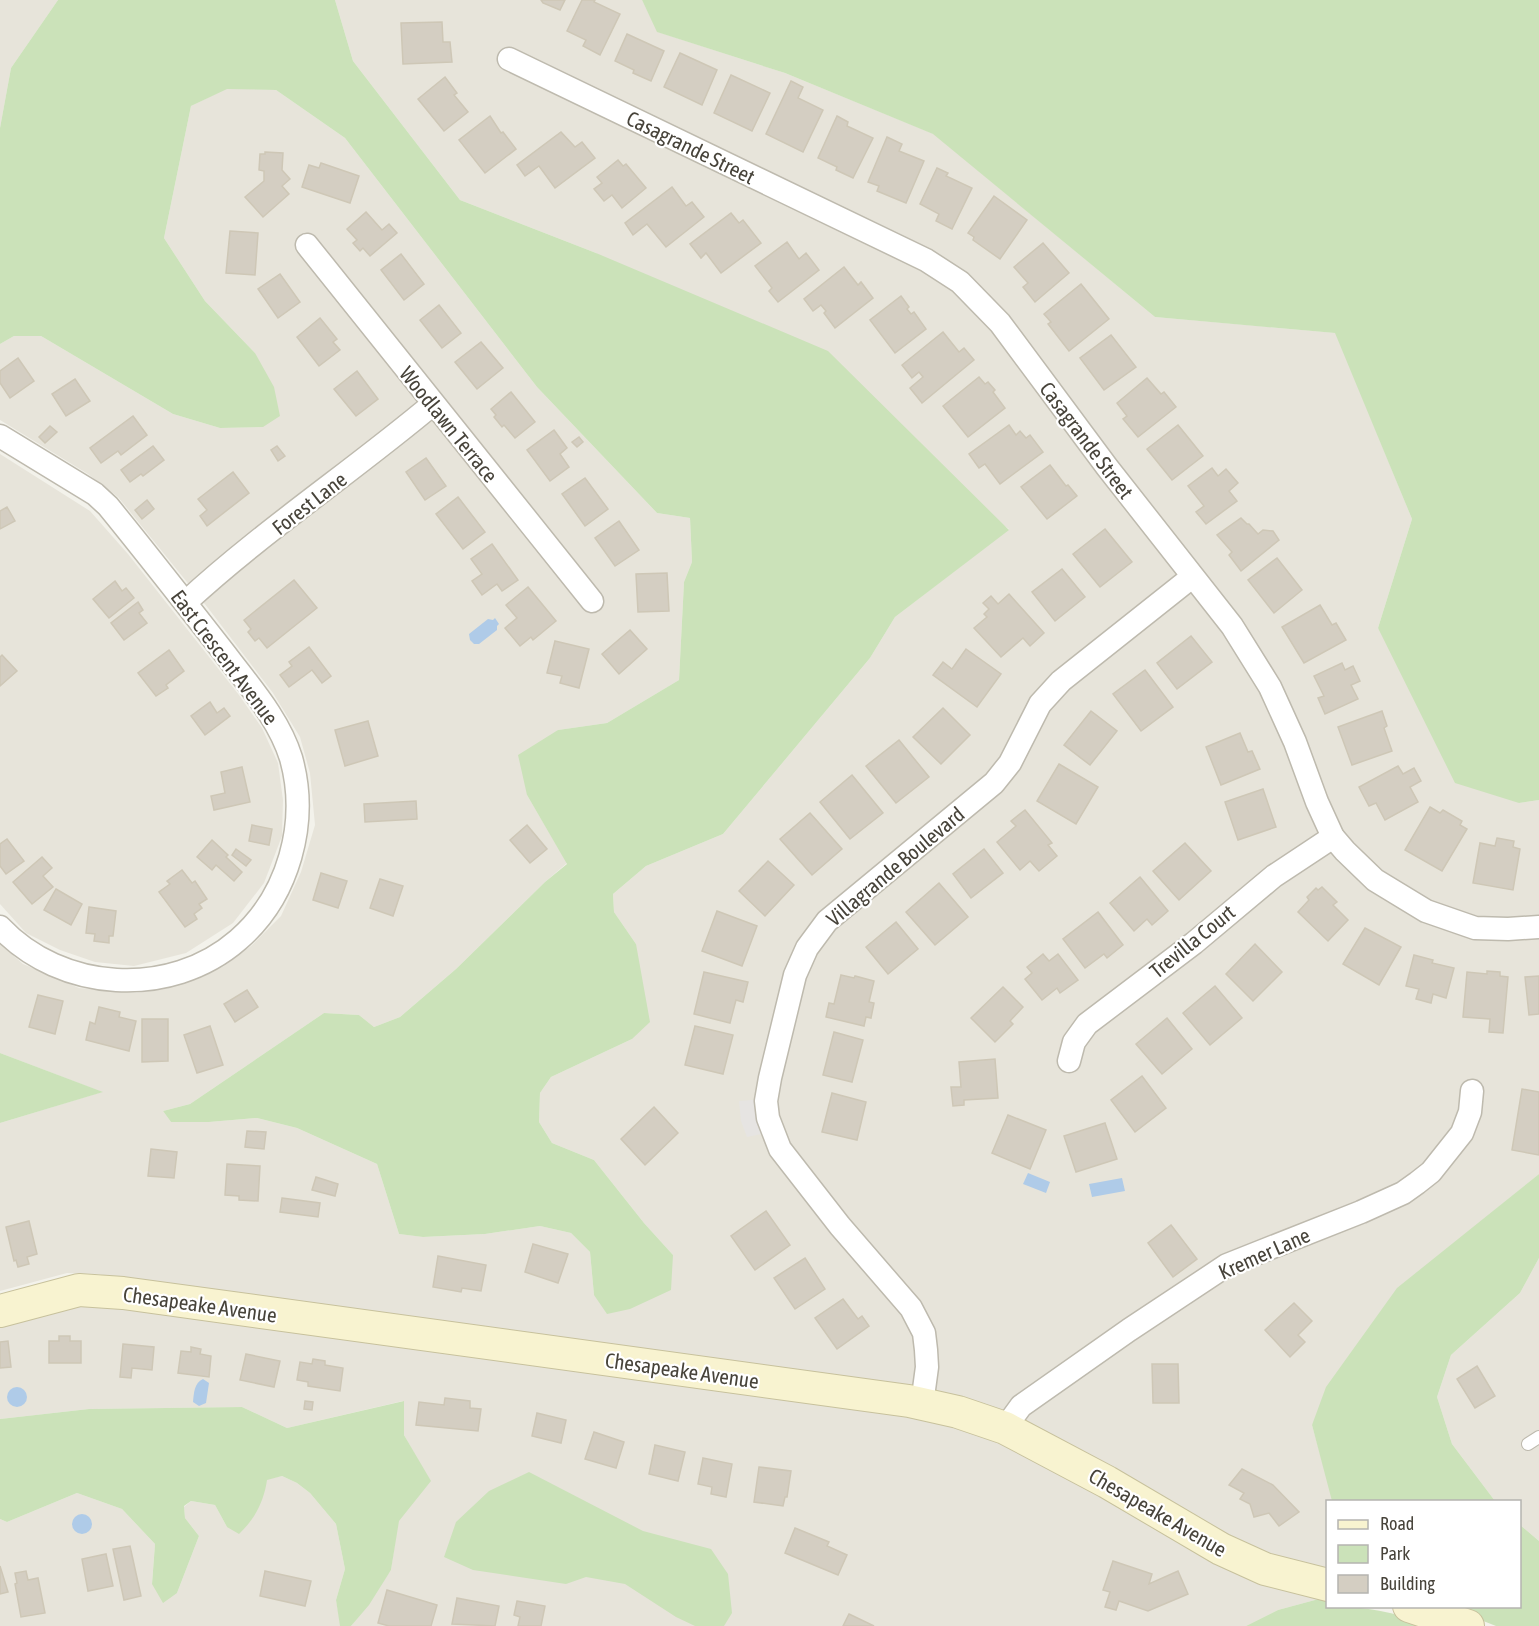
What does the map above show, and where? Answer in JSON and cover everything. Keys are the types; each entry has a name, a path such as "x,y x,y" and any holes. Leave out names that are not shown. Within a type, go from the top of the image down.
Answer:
{"street":[{"name":"Casagrande Street","path":"509,59 926,260 960,282 1000,323 1101,459 1232,626 1270,687 1333,837 1375,880 1426,911 1475,928 1539,927"},
{"name":"Woodlawn Terrace","path":"307,245 592,601"},
{"name":"Forest Lane","path":"186,602 233,561 433,404"},
{"name":"East Crescent Avenue","path":"0,436 95,494 108,506 186,602 280,730 291,758 298,811 295,844 270,902 238,940 205,962 171,974 140,980 110,980 79,975 46,962 12,940 0,927"},
{"name":"Villagrande Boulevard","path":"922,1404 927,1367 925,1341 924,1333 911,1308 840,1226 780,1149 768,1118 766,1101 770,1078 795,975 807,948 827,921 994,783 1010,763 1040,704 1061,681 1192,577"},
{"name":"Trevilla Court","path":"1069,1061 1074,1042 1087,1024 1194,943 1274,876 1333,837"},
{"name":"Kremer Lane","path":"1005,1428 1021,1406 1227,1265 1361,1212 1403,1193 1417,1183 1431,1172 1462,1133 1470,1112 1472,1091"},
{"name":"Chesapeake Avenue","path":"0,1311 79,1290 114,1292 922,1404 957,1412 1005,1428 1107,1482 1221,1549 1265,1569 1326,1584"},
{"path":"1415,1608 1468,1626"}],"lane":[{"path":"1528,1444 1539,1437"}],"shaded area":[{"path":"0,0 58,0 11,68 0,128"},
{"path":"335,0 642,0 658,32 785,73 934,134 1155,317 1336,333 1412,519 1378,628 1519,803 1539,800 1539,1174 1495,1210 1312,1425 1332,1496 1332,1500 1326,1500 1326,1570 1283,1563 1214,1537 1055,1439 98,1274 67,1273 0,1291 0,1123 102,1092 0,1053 0,944 23,964 79,988 137,993 165,989 198,979 224,966 251,946 281,916 301,872 315,825 310,773 300,737 273,693 208,608 118,497 88,474 0,420 0,344 14,336 41,336 173,414 220,428 263,427 255,353 205,301 164,238 191,106 227,88 276,90 345,138 537,387 657,513 690,518 692,562 684,582 679,680 607,723 558,730 527,795 567,863 456,969 400,1017 374,1027 359,1015 324,1013 190,1104 163,1111 171,1122 257,1118 297,1128 377,1164 399,1234 424,1237 485,1234 540,1226 571,1233 590,1252 594,1295 673,1255 644,1223 594,1160 552,1143 539,1122 540,1093 551,1077 632,1039 636,944 614,912 613,894 646,866 723,834 870,658 895,617 1009,529 596,253 460,200 353,61"},
{"path":"0,454 90,511 128,554 239,695 262,728 278,763 283,800 282,836 264,883 233,923 186,953 134,966 95,962 60,950 26,933 0,904"},
{"path":"775,1098 781,1130 747,1137 741,1121 739,1101"},
{"path":"1539,1258 1539,1541 1521,1526 1521,1500 1494,1500 1452,1444 1437,1397 1451,1355 1520,1293"},
{"path":"99,1300 947,1420 1007,1441 1326,1597 1278,1610 1246,1626 351,1626 391,1570 398,1521 430,1481 404,1435 403,1401 287,1428 242,1407 89,1409 0,1419 0,1321"},
{"path":"282,1476 297,1483 310,1493 336,1524 345,1569 336,1600 341,1626 0,1626 0,1519 7,1522 77,1493 122,1509 155,1544 152,1583 177,1593 199,1536 185,1518 184,1507 191,1501 215,1505 227,1527 267,1479"}],"green space":[{"path":"58,0 335,0 353,61 460,200 596,253 828,351 1009,530 895,617 870,658 723,834 646,866 613,894 614,912 636,944 650,1022 632,1039 551,1077 540,1093 539,1122 552,1143 594,1160 644,1223 673,1255 671,1290 630,1309 607,1314 594,1295 590,1252 571,1233 540,1226 485,1234 423,1237 399,1234 377,1164 297,1128 257,1118 171,1122 163,1111 190,1104 324,1013 359,1015 374,1027 400,1017 456,969 545,882 567,864 527,795 518,755 558,730 607,723 679,680 684,582 692,562 690,518 657,513 537,387 345,138 276,90 227,89 191,106 164,238 205,301 255,353 274,387 280,416 263,427 220,428 173,414 41,336 14,336 0,344 0,128 11,68"},
{"path":"642,0 1539,0 1539,800 1519,803 1455,783 1378,628 1412,519 1335,333 1155,317 933,134 785,73 657,32"},
{"path":"0,1053 103,1092 0,1123"},
{"path":"1539,1174 1539,1258 1520,1293 1451,1355 1437,1397 1452,1444 1494,1500 1332,1500 1312,1425 1326,1387 1397,1288"},
{"path":"404,1401 404,1435 431,1481 399,1521 391,1570 369,1605 351,1626 340,1626 336,1600 345,1569 336,1524 310,1493 297,1483 282,1476 267,1480 258,1509 239,1534 227,1527 215,1505 191,1501 184,1506 185,1518 199,1536 177,1593 163,1603 152,1584 155,1544 122,1509 77,1493 7,1522 0,1519 0,1419 89,1409 242,1407 287,1428"},
{"path":"529,1472 643,1531 711,1549 728,1574 732,1613 724,1626 695,1626 676,1617 625,1584 586,1577 566,1584 473,1570 444,1557 456,1522 489,1491"},
{"path":"1521,1526 1539,1541 1539,1626 1496,1626 1451,1608 1521,1608"},
{"path":"1326,1597 1326,1608 1361,1608 1379,1611 1429,1626 1246,1626 1278,1610"}],"water":[{"path":"495,618 499,624 497,630 479,644 474,644 469,634 488,619"},
{"path":"1028,1173 1050,1182 1046,1193 1023,1184"},
{"path":"1122,1178 1125,1191 1092,1197 1089,1184"},
{"path":"203,1379 209,1383 206,1403 199,1406 193,1402 194,1395 196,1386"},
{"path":"17,1387 24,1390 27,1397 24,1404 17,1407 10,1404 7,1397 10,1390"},
{"path":"82,1514 89,1517 92,1524 89,1531 82,1534 75,1531 72,1524 75,1517"}],"building":[{"path":"541,0 565,0 560,10"},
{"path":"582,0 595,0 594,2 620,14 600,55 583,46 586,40 567,31"},
{"path":"442,22 443,42 450,42 452,62 403,64 401,23"},
{"path":"627,34 664,51 651,81 615,61"},
{"path":"680,53 717,70 702,105 664,87"},
{"path":"731,75 770,93 752,131 714,113"},
{"path":"445,77 457,93 454,95 468,112 444,131 418,99"},
{"path":"791,81 803,87 798,98 823,110 803,152 766,134"},
{"path":"490,116 501,133 503,132 516,149 485,173 459,140"},
{"path":"837,116 848,122 847,126 873,138 853,178 818,158"},
{"path":"561,132 575,147 582,142 595,158 555,188 539,166 525,176 517,165"},
{"path":"887,137 902,144 899,151 924,161 906,203 877,191 879,186 868,182"},
{"path":"265,152 283,153 282,170 290,179 282,186 289,194 263,217 245,197 264,181 264,171 259,170 260,154 265,154"},
{"path":"618,160 623,166 626,164 646,188 622,208 612,195 604,201 594,189 602,183 597,177"},
{"path":"321,163 359,176 350,203 302,187 309,165 319,168"},
{"path":"937,168 948,173 946,176 972,188 952,229 936,221 939,214 920,204"},
{"path":"672,187 686,206 692,202 704,217 666,247 647,224 633,235 625,223"},
{"path":"994,196 1027,220 1000,259 973,240 974,237 968,233"},
{"path":"366,212 382,230 389,224 397,233 370,256 363,248 360,251 353,243 357,240 347,229"},
{"path":"731,213 739,223 743,220 761,243 721,273 706,253 701,258 690,244"},
{"path":"230,231 258,233 255,275 226,273"},
{"path":"787,242 799,259 806,253 819,270 778,302 769,291 772,288 755,266"},
{"path":"1043,243 1069,273 1035,302 1023,287 1028,283 1014,267"},
{"path":"401,254 424,284 404,300 381,270"},
{"path":"844,267 858,285 861,282 873,298 835,328 821,305 813,311 804,299"},
{"path":"280,274 300,302 278,318 258,289"},
{"path":"1081,284 1109,319 1069,351 1048,324 1051,322 1044,314"},
{"path":"901,296 909,307 907,309 911,314 914,312 926,329 895,353 870,320"},
{"path":"439,305 461,333 442,348 420,320"},
{"path":"320,318 337,339 333,342 340,350 319,366 297,337"},
{"path":"943,332 959,352 964,348 974,360 922,403 910,388 923,377 919,372 912,378 902,365"},
{"path":"1111,335 1136,367 1104,390 1080,358"},
{"path":"481,342 503,368 477,389 455,362"},
{"path":"18,358 34,381 10,398 0,383 0,371"},
{"path":"357,371 378,399 356,416 334,389"},
{"path":"979,377 995,390 993,392 1005,408 968,437 943,406"},
{"path":"1147,378 1161,394 1164,392 1176,407 1138,437 1123,419 1127,416 1117,403"},
{"path":"75,379 90,401 66,416 52,394"},
{"path":"511,392 535,422 515,438 504,425 502,427 491,409"},
{"path":"133,416 147,435 121,455 118,451 101,463 90,448"},
{"path":"1009,425 1016,435 1020,431 1026,438 1030,435 1043,452 1000,484 985,464 979,468 969,454"},
{"path":"1178,425 1203,456 1172,480 1147,449"},
{"path":"50,426 57,432 45,443 39,437"},
{"path":"554,430 567,448 560,454 569,467 550,481 527,450"},
{"path":"579,437 583,442 577,447 572,442"},
{"path":"153,446 164,460 143,476 141,474 130,482 121,470"},
{"path":"277,446 285,456 278,461 271,450"},
{"path":"426,458 446,486 425,500 406,472"},
{"path":"1050,465 1077,496 1047,519 1021,487"},
{"path":"1212,468 1218,476 1226,469 1238,483 1229,491 1237,501 1206,524 1196,512 1204,506 1188,486"},
{"path":"233,472 249,493 207,526 200,516 207,510 198,499"},
{"path":"585,478 608,509 585,526 562,494"},
{"path":"458,497 485,532 463,549 436,514"},
{"path":"147,500 154,509 142,519 135,510"},
{"path":"7,507 15,521 0,529 0,511"},
{"path":"1241,518 1258,534 1263,530 1273,531 1279,540 1241,571 1229,555 1232,552 1217,535"},
{"path":"619,521 639,550 615,566 595,538"},
{"path":"1105,529 1132,562 1100,587 1073,554"},
{"path":"492,544 518,580 502,591 497,584 482,595 472,581 482,574 471,559"},
{"path":"1277,558 1302,590 1274,613 1248,580"},
{"path":"1062,569 1085,597 1055,621 1032,592"},
{"path":"667,573 669,611 638,612 636,574"},
{"path":"294,580 317,608 267,648 259,638 255,641 248,632 251,629 244,620"},
{"path":"115,581 122,591 126,588 134,598 109,618 93,599"},
{"path":"528,587 556,621 533,640 531,637 520,646 505,628 517,618 506,605"},
{"path":"1009,594 1044,633 1030,646 1023,638 1001,657 974,628 987,617 984,614 989,609 983,603 991,596 998,604"},
{"path":"138,602 143,610 139,613 147,623 124,640 111,623"},
{"path":"1320,605 1332,625 1336,623 1346,640 1304,663 1282,627"},
{"path":"630,630 647,649 619,674 602,654"},
{"path":"1191,636 1212,662 1177,689 1157,663"},
{"path":"555,641 589,649 579,688 560,683 562,676 547,673"},
{"path":"309,647 331,676 322,683 312,670 289,687 280,675 292,666 289,662"},
{"path":"966,649 1001,674 977,707 933,675 943,662 952,669"},
{"path":"169,650 184,671 166,685 168,688 156,696 138,673"},
{"path":"2,655 17,671 0,686 0,657"},
{"path":"1342,663 1345,670 1353,666 1360,681 1351,685 1358,699 1325,714 1318,698 1324,696 1314,676"},
{"path":"1145,670 1173,707 1141,731 1113,694"},
{"path":"210,702 217,713 224,708 230,716 205,735 191,716"},
{"path":"943,708 970,735 941,764 913,737"},
{"path":"1091,711 1117,731 1090,765 1064,745"},
{"path":"1382,711 1387,726 1384,728 1392,751 1352,765 1338,727"},
{"path":"368,721 378,756 345,766 335,730"},
{"path":"1240,733 1248,752 1252,751 1260,769 1221,785 1206,747"},
{"path":"899,740 929,777 896,803 866,766"},
{"path":"1059,764 1098,787 1076,824 1037,801"},
{"path":"1398,766 1403,774 1414,768 1421,781 1410,787 1418,802 1385,820 1376,803 1369,806 1359,787"},
{"path":"242,767 250,802 214,810 211,796 225,793 221,772"},
{"path":"852,775 883,813 850,839 820,802"},
{"path":"1263,789 1276,827 1238,840 1225,802"},
{"path":"416,801 417,819 365,822 364,804"},
{"path":"1430,807 1440,813 1443,810 1462,821 1460,825 1467,829 1442,871 1405,850"},
{"path":"1025,810 1052,843 1048,845 1057,856 1039,871 1030,861 1020,870 997,842 1016,826 1011,821"},
{"path":"810,813 842,849 812,875 780,839"},
{"path":"252,825 272,829 269,845 249,841"},
{"path":"527,825 547,849 530,863 510,840"},
{"path":"1497,838 1514,841 1513,847 1520,849 1513,890 1473,883 1480,843 1495,846"},
{"path":"7,839 24,861 6,874 0,866 0,844"},
{"path":"212,840 242,872 234,881 216,865 212,870 197,857"},
{"path":"1185,843 1211,871 1179,900 1153,871"},
{"path":"236,849 251,860 246,866 232,855"},
{"path":"984,849 1003,873 971,898 953,874"},
{"path":"42,857 52,868 43,876 53,887 32,904 13,882"},
{"path":"768,861 794,885 765,916 739,891"},
{"path":"182,870 192,883 195,881 207,899 199,904 202,908 194,914 197,919 185,927 159,892 170,884 167,881"},
{"path":"321,873 347,881 338,908 313,900"},
{"path":"1140,877 1168,911 1152,925 1147,919 1134,931 1110,903"},
{"path":"380,879 403,886 393,916 370,908"},
{"path":"939,883 968,917 935,945 906,912"},
{"path":"1322,887 1337,902 1333,905 1348,920 1328,941 1298,912 1309,900 1307,897 1316,888 1318,890"},
{"path":"56,889 82,904 71,925 44,910"},
{"path":"89,907 116,911 113,936 109,936 109,943 94,941 95,934 86,933"},
{"path":"717,911 757,926 742,966 702,951"},
{"path":"1098,912 1123,945 1107,958 1104,954 1085,968 1063,939"},
{"path":"896,922 918,949 888,974 866,947"},
{"path":"1365,928 1401,947 1379,985 1343,964"},
{"path":"1255,944 1282,972 1253,1001 1226,974"},
{"path":"1043,954 1049,961 1058,954 1078,980 1060,993 1057,988 1042,1000 1025,979 1032,973 1027,967"},
{"path":"1414,955 1433,960 1432,963 1454,968 1446,998 1433,994 1431,1003 1416,999 1419,989 1406,986"},
{"path":"1487,971 1500,972 1500,976 1508,977 1503,1033 1489,1032 1490,1019 1463,1017 1467,972 1487,974"},
{"path":"704,972 748,982 743,1002 736,1000 730,1023 694,1014"},
{"path":"841,975 874,981 869,1002 874,1003 871,1018 866,1017 864,1026 826,1017 829,1003 834,1004"},
{"path":"1539,976 1539,1014 1529,1015 1525,977"},
{"path":"1215,986 1242,1018 1210,1045 1183,1013"},
{"path":"1003,987 1023,1007 1010,1021 1013,1024 995,1042 971,1018"},
{"path":"247,990 258,1007 235,1022 224,1004"},
{"path":"38,995 63,1001 55,1034 29,1027"},
{"path":"99,1007 120,1012 119,1017 136,1021 129,1051 86,1040 90,1022 95,1024"},
{"path":"1167,1018 1192,1049 1162,1074 1136,1044"},
{"path":"142,1019 168,1019 168,1061 142,1062"},
{"path":"210,1026 223,1065 197,1073 184,1035"},
{"path":"695,1026 733,1035 723,1074 685,1065"},
{"path":"834,1032 863,1040 852,1082 823,1075"},
{"path":"995,1059 998,1098 964,1100 964,1105 953,1106 951,1087 961,1087 959,1062"},
{"path":"1142,1076 1166,1108 1135,1132 1111,1100"},
{"path":"1522,1089 1539,1092 1539,1155 1512,1150"},
{"path":"832,1093 866,1102 857,1140 822,1132"},
{"path":"654,1107 678,1133 645,1165 621,1139"},
{"path":"1008,1115 1046,1130 1030,1169 992,1153"},
{"path":"1105,1123 1117,1159 1076,1172 1064,1136"},
{"path":"247,1131 266,1132 264,1149 245,1147"},
{"path":"151,1149 177,1152 174,1178 148,1176"},
{"path":"227,1164 260,1166 258,1201 239,1200 239,1196 225,1195"},
{"path":"316,1177 338,1184 335,1196 312,1190"},
{"path":"282,1198 320,1203 318,1217 280,1212"},
{"path":"766,1211 790,1245 755,1270 731,1236"},
{"path":"29,1221 37,1254 27,1257 29,1264 18,1267 16,1260 14,1261 6,1227"},
{"path":"1171,1225 1197,1259 1173,1277 1148,1243"},
{"path":"533,1244 568,1254 558,1283 525,1272"},
{"path":"438,1256 486,1265 481,1291 462,1288 461,1292 433,1287"},
{"path":"805,1258 825,1289 795,1309 774,1278"},
{"path":"843,1299 858,1319 862,1316 869,1326 837,1349 815,1318"},
{"path":"1294,1303 1312,1321 1298,1335 1305,1342 1290,1357 1265,1330"},
{"path":"59,1336 70,1336 70,1341 81,1341 81,1363 49,1363 49,1341 59,1341"},
{"path":"8,1341 11,1367 0,1368 0,1342"},
{"path":"123,1344 154,1347 152,1370 132,1368 131,1378 120,1377"},
{"path":"191,1347 201,1349 200,1354 211,1356 209,1377 178,1373 181,1351 191,1352"},
{"path":"246,1354 280,1361 274,1387 240,1380"},
{"path":"313,1359 325,1361 325,1365 343,1368 340,1391 308,1386 308,1382 297,1380 300,1362 312,1364"},
{"path":"1152,1364 1178,1364 1179,1403 1153,1403"},
{"path":"1477,1366 1495,1396 1475,1408 1457,1379"},
{"path":"445,1398 470,1401 470,1408 481,1409 478,1431 416,1425 419,1402 444,1405"},
{"path":"305,1401 313,1402 312,1410 304,1409"},
{"path":"537,1413 566,1420 561,1443 532,1436"},
{"path":"594,1432 624,1442 616,1468 585,1459"},
{"path":"655,1445 685,1452 678,1481 649,1474"},
{"path":"703,1458 732,1464 726,1497 711,1494 712,1487 698,1484"},
{"path":"759,1467 791,1471 787,1497 785,1497 783,1506 754,1502"},
{"path":"1242,1469 1273,1485 1299,1512 1279,1526 1269,1513 1254,1517 1250,1504 1240,1499 1244,1493 1229,1485"},
{"path":"795,1528 829,1542 827,1546 847,1555 838,1575 785,1553"},
{"path":"130,1546 141,1596 124,1600 113,1549"},
{"path":"106,1554 113,1586 88,1591 82,1559"},
{"path":"1113,1561 1152,1574 1149,1584 1178,1571 1188,1594 1148,1611 1119,1601 1116,1610 1105,1607 1110,1592 1103,1590"},
{"path":"0,1566 8,1592 0,1594"},
{"path":"26,1571 28,1580 38,1578 45,1613 21,1617 15,1573"},
{"path":"265,1571 311,1581 305,1606 260,1596"},
{"path":"387,1590 437,1605 431,1626 389,1626 378,1623"},
{"path":"457,1598 499,1606 495,1626 452,1624"},
{"path":"517,1601 545,1606 541,1626 518,1626 520,1617 514,1615"},
{"path":"849,1614 874,1626 843,1626"}]}
